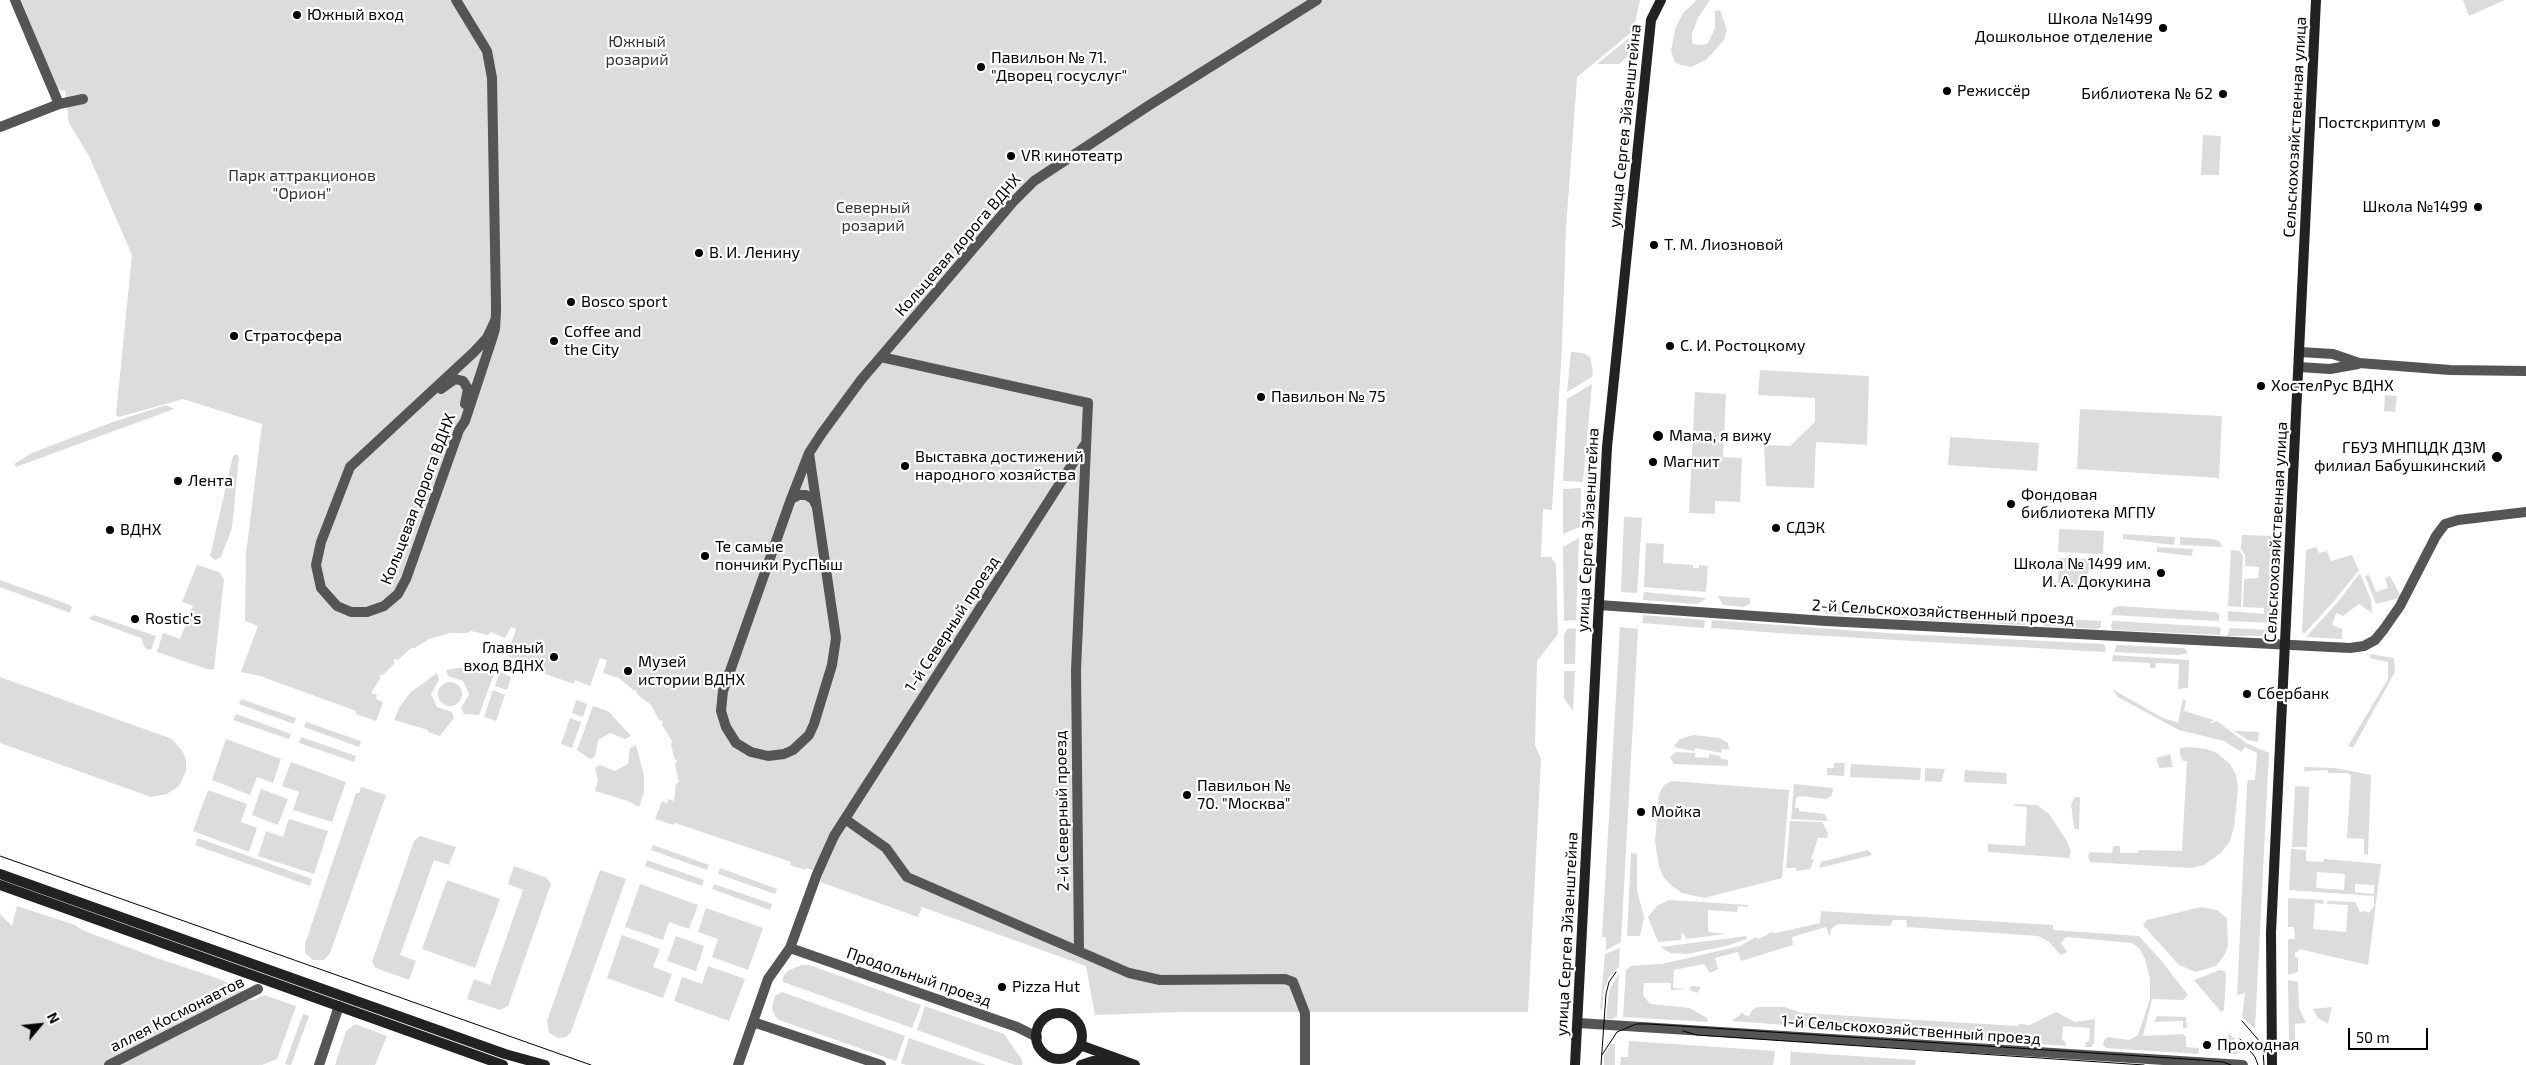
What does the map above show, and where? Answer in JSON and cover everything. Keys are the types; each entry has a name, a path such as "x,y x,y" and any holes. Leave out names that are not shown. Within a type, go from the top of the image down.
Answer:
{"main road":[{"name":"улица Сергея Эйзенштейна","path":"1575,1065 1607,447 1626,278 1638,132 1651,20 1661,0"},
{"name":"Сельскохозяйственная улица","path":"2272,1065 2271,932 2316,0"},
{"path":"0,874 341,1002 505,1061 545,1065"},
{"path":"0,885 341,1002"},
{"path":"1056,1014 1070,1016 1080,1026 1082,1039 1080,1045 1069,1061 1054,1062 1040,1049 1037,1030 1044,1019 1056,1014"},
{"path":"1080,1045 1132,1064"},
{"path":"1081,1065 1093,1061 1132,1064"}],"street":[{"path":"15,0 59,104"},
{"name":"Кольцевая дорога ВДНХ","path":"456,0 481,40 490,64 495,321 490,350 408,573 398,594 384,606 367,612 351,612 336,606 321,588 316,565 321,542 345,477 354,462 416,407 423,397 480,345 495,321"},
{"name":"Кольцевая дорога ВДНХ","path":"809,453 836,638 832,665 809,735 793,750 784,754 768,756 751,752 736,743 726,728 721,711 724,692 729,673 809,453 861,380 1013,202 1034,181 1148,106 1317,0"},
{"path":"0,126 59,104 83,99"},
{"path":"2300,352 2332,354 2359,363 2450,370 2526,371"},
{"name":"2-й Северный проезд","path":"881,357 1088,402 1076,670 1079,950"},
{"path":"2299,367 2330,369 2359,363"},
{"path":"416,407 427,402 450,381 460,379 468,389 468,394 460,419 459,430"},
{"name":"1-й Северный проезд","path":"738,1065 769,976 790,948 817,874 845,819 1085,445"},
{"path":"791,499 799,495 806,495 813,499 817,508"},
{"name":"2-й Сельскохозяйственный проезд","path":"1599,605 1826,621 2350,648 2364,646 2374,640 2393,617 2436,536 2445,524 2458,520 2526,512"},
{"path":"845,819 886,848 907,877 1129,973 1160,980 1285,979 1294,982 1306,1013 1305,1065"},
{"name":"Продольный проезд","path":"790,948 1017,1027 1037,1037"},
{"name":"аллея Космонавтов","path":"109,1065 258,989"},
{"path":"319,1065 341,1002"},
{"path":"753,1022 881,1065"},
{"name":"1-й Сельскохозяйственный проезд","path":"1578,1024 2243,1065"}],"green space":[{"name":"Выставка достижений народного хозяйства","path":"21,0 1640,0 1633,31 1577,77 1566,229 1562,346 1552,510 1543,509 1541,557 1551,557 1556,565 1558,634 1537,661 1535,745 1541,759 1528,1012 1181,1012 1095,1015 1086,966 922,907 918,917 820,882 823,873 806,868 805,870 790,865 791,862 675,823 673,825 655,819 662,801 667,803 668,799 674,801 676,784 679,782 675,765 677,761 674,758 672,741 662,725 663,721 659,720 651,705 637,694 636,690 633,690 619,678 603,673 607,660 600,658 590,686 575,680 574,684 520,665 521,661 507,656 516,629 511,627 505,638 491,632 488,635 471,631 468,633 450,633 429,639 415,648 411,648 398,660 394,659 394,664 384,674 380,675 380,679 371,693 377,695 376,699 383,702 376,721 356,714 356,711 260,676 241,672 258,626 245,621 246,554 262,424 183,399 119,417 116,415 132,255 89,156 69,123 65,90 62,91 57,88"},
{"path":"1697,0 1710,0 1698,18 1692,34 1692,44 1703,45 1708,43 1715,28 1715,11 1720,10 1727,30 1724,40 1706,60 1691,67 1675,62 1671,51 1675,29 1683,13"},
{"path":"2463,0 2505,0 2469,16"},
{"path":"1629,38 1628,56 1619,64 1597,64"},
{"path":"2203,135 2221,136 2219,175 2201,175"},
{"path":"1571,352 1583,353 1590,357 1593,371 1592,377 1567,392"},
{"path":"1760,370 1869,376 1867,445 1816,442 1814,488 1766,486 1764,445 1790,446 1815,422 1815,398 1758,395"},
{"path":"1592,384 1583,482 1563,481 1567,399"},
{"path":"1695,392 1726,394 1723,457 1742,458 1740,502 1715,501 1715,514 1689,513"},
{"path":"2385,395 2397,396 2395,412 2384,411"},
{"path":"166,405 174,409 16,467 14,464 32,453 113,422"},
{"path":"2080,409 2222,416 2219,478 2077,469"},
{"path":"1950,437 2039,443 2037,471 1948,465"},
{"path":"236,454 239,457 232,528 221,557 215,560 210,556 233,456"},
{"path":"1581,488 1580,527 1563,534 1563,489"},
{"path":"1624,517 1642,518 1637,593 1621,592"},
{"path":"2059,529 2104,531 2103,554 2058,552"},
{"path":"2123,534 2175,537 2174,545 2123,539"},
{"path":"2242,535 2275,536 2274,559 2270,559 2269,574 2278,575 2276,617 2272,623 2228,621 2228,611 2264,614 2264,608 2243,607 2244,579 2258,578 2259,567 2245,566 2245,555 2241,549"},
{"path":"2180,537 2214,539 2220,542 2222,547 2180,545"},
{"path":"1579,538 1576,620 1564,621 1563,547"},
{"path":"1646,543 1664,544 1663,563 1693,565 1693,568 1699,568 1699,565 1708,566 1706,592 1644,587"},
{"path":"2157,547 2193,549 2192,556 2157,552"},
{"path":"2316,547 2319,553 2327,551 2331,561 2352,555 2359,570 2304,634 2302,631 2306,550"},
{"path":"2231,550 2240,551 2243,556 2241,607 2228,606"},
{"path":"2059,558 2089,559 2088,585 2058,583"},
{"path":"197,565 219,572 224,579 214,669 210,670 157,652 163,633 180,639 193,606 182,602"},
{"path":"2360,573 2371,600 2372,613 2359,604 2343,616 2336,613 2332,625 2342,629 2342,639 2306,637 2337,603"},
{"path":"2369,575 2376,592 2388,588 2385,578 2390,576 2400,595 2399,598 2376,604 2365,576"},
{"path":"0,580 70,605 72,607 70,613 0,587"},
{"path":"1644,592 1707,598 1697,604 1643,600"},
{"path":"1718,596 1750,598 1750,604 1743,607 1723,605"},
{"path":"1821,606 1882,610 1881,615 1877,617 1826,614"},
{"path":"2118,606 2214,612 2219,614 2219,621 2111,615 2113,608"},
{"path":"1891,611 1945,613 1942,619 1938,620 1896,618"},
{"path":"1957,614 1994,616 1994,623 1964,622 1959,620"},
{"path":"94,615 156,636 151,650 145,648 141,638 89,619"},
{"path":"1643,615 1705,620 1704,628 1642,623"},
{"path":"1999,616 2031,618 2031,620 2024,625 1998,624"},
{"path":"2040,618 2101,621 2101,627 2098,629 2044,626 2040,623"},
{"path":"1712,620 1886,633 2104,644 2106,649 2105,652 1791,634 1711,628"},
{"path":"2112,621 2218,627 2221,629 2220,635 2113,630 2111,627"},
{"path":"1620,627 1638,629 1621,942 1606,950 1606,937 1602,937"},
{"path":"1568,628 1576,629 1575,664 1564,664 1564,635"},
{"path":"2230,628 2269,630 2270,636 2227,636"},
{"path":"2117,645 2184,648 2188,653 2178,655 2114,652"},
{"path":"2370,654 2394,658 2395,672 2353,748 2348,746 2388,679 2388,662 2370,658"},
{"path":"2113,655 2189,660 2188,688 2178,689 2179,664 2156,663 2155,668 2150,668 2150,663 2112,661"},
{"path":"479,665 495,671 479,715 464,714 461,708 469,694 463,681 448,676 446,670"},
{"path":"1564,671 1575,671 1573,711 1564,698"},
{"path":"500,672 511,677 507,690 495,686"},
{"path":"437,673 439,680 431,694 437,707 452,712 454,718 440,736 428,732 428,730 394,720 400,706 411,692"},
{"path":"0,677 172,739 183,752 186,760 186,771 179,786 167,794 151,797 0,743"},
{"path":"450,682 455,683 461,689 461,699 455,705 450,706 445,705 439,699 438,694 439,689 445,683"},
{"path":"2112,689 2161,717 2178,723 2183,699 2186,700 2184,711 2214,720 2208,724 2217,721 2246,743 2269,753 2255,1029 2242,1017 2245,993 2237,995 2247,786 2248,780 2255,780 2257,753 2245,747 2241,752 2224,741 2179,730 2118,697"},
{"path":"493,690 505,695 496,721 484,717"},
{"path":"241,699 296,718 294,724 239,704"},
{"path":"576,700 587,704 583,717 572,713"},
{"path":"593,706 608,711 631,736 625,739 610,733 598,740 595,756 590,759 577,750"},
{"path":"236,714 291,734 289,739 233,720"},
{"path":"570,718 581,722 572,748 561,744"},
{"path":"306,722 361,741 359,747 304,727"},
{"path":"2234,731 2259,732 2258,742 2248,740"},
{"path":"1693,735 1720,738 1728,743 1729,750 1722,749 1721,753 1695,748 1695,751 1674,746 1680,739"},
{"path":"301,737 356,756 354,762 299,743"},
{"path":"226,739 281,759 273,783 257,777 250,795 212,780"},
{"path":"636,745 644,775 644,793 639,807 628,801 595,791 598,780 595,768 600,765 615,771 628,764 630,748"},
{"path":"2180,748 2206,749 2217,753 2230,764 2236,775 2238,789 2234,827 2230,841 2221,853 2204,865 2191,868 2090,862 2088,855 2090,852 2112,853 2113,846 2120,846 2120,853 2138,853 2139,850 2182,851 2187,761 2183,761 2180,755"},
{"path":"1676,752 1695,753 1695,757 1709,758 1709,754 1720,756 1721,759 1728,760 1728,766 1674,764 1670,757"},
{"path":"2170,754 2173,767 2159,768 2156,758"},
{"path":"291,762 346,782 332,822 293,810 299,792 282,786"},
{"path":"1834,763 1845,763 1844,776 1827,775 1827,768 1834,768"},
{"path":"1851,764 1921,768 1920,780 1850,777"},
{"path":"2305,767 2335,768 2371,775 2368,855 2364,854 2364,839 2347,838 2351,776 2348,773 2328,773 2328,770 2304,771"},
{"path":"1925,768 1945,769 1941,782 1925,781"},
{"path":"1965,770 2006,773 2007,784 1964,782"},
{"path":"1672,781 1789,790 1782,878 1704,898 1682,893 1672,886 1664,878 1659,867 1655,841 1659,794 1664,785"},
{"path":"1794,784 1833,788 1832,795 1826,799 1800,796 1796,798 1795,808 1799,808 1799,811 1825,814 1828,821 1791,819"},
{"path":"2295,786 2309,787 2307,847 2292,847"},
{"path":"361,787 386,795 330,953 324,960 313,960 305,953 305,944 356,793 359,793"},
{"path":"261,789 288,799 278,825 252,815"},
{"path":"208,790 247,804 241,822 257,828 249,852 193,831"},
{"path":"2075,797 2080,797 2079,830 2074,828 2071,804"},
{"path":"2015,804 2037,805 2049,814 2067,841 2071,851 2069,858 1988,852 1988,844 2025,846 2027,807 2015,806"},
{"path":"289,819 328,831 314,874 258,856 266,831 283,837"},
{"path":"1790,821 1822,822 1828,833 1827,838 1818,838 1811,859 1814,860 1810,869 1797,871 1796,868 1786,868"},
{"path":"420,836 456,847 449,865 434,860 400,955 416,961 409,980 376,968 372,962 414,841"},
{"path":"198,838 312,879 310,886 195,845"},
{"path":"653,845 709,865 707,870 651,850"},
{"path":"2291,849 2306,850 2306,861 2323,862 2324,859 2381,864 2368,965 2299,949 2298,952 2295,952 2295,957 2298,958 2298,972 2288,975 2288,939 2295,939 2294,927 2288,927 2288,898 2323,900 2324,904 2315,903 2313,929 2346,932 2348,905 2327,904 2327,901 2355,902 2360,912 2365,911 2369,913 2374,906 2374,896 2289,890","holes":["2317,872 2345,874 2344,890 2316,888","2355,884 2374,885 2374,894 2355,892"]},
{"path":"1868,850 1872,855 1819,868 1821,862"},
{"path":"1631,853 1637,854 1637,890 1644,917 1640,936 1627,936"},
{"path":"647,860 704,880 702,886 645,866"},
{"path":"514,866 547,878 551,884 508,1006 500,1010 467,999 474,979 490,985 523,890 508,884"},
{"path":"720,868 777,889 775,894 718,874"},
{"path":"600,870 626,879 571,1032 566,1037 558,1038 549,1033 547,1021"},
{"path":"447,880 500,899 475,968 422,949"},
{"path":"640,884 698,905 689,929 669,922 663,940 625,927"},
{"path":"714,884 772,904 770,910 712,889"},
{"path":"1669,900 1748,905 1748,907 1738,906 1737,912 1708,910 1708,932 1726,934 1687,939 1682,932 1681,940 1658,942 1648,917 1657,906"},
{"path":"17,906 75,925 82,930 154,957 217,978 241,988 248,1000 264,995 296,1006 277,1059 262,1065 0,1065 0,914 12,926"},
{"path":"2201,907 2217,910 2227,918 2228,946 2224,956 2216,966 2196,972 2179,965 2143,925 2147,920"},
{"path":"706,908 763,928 748,970 712,957 718,939 698,932"},
{"path":"1821,911 2053,925 2053,930 2139,936 2188,995 2183,1000 2152,999 2143,1036 2183,1034 2186,1037 2186,1047 2199,1048 2199,1052 2198,1054 2106,1048 2103,1045 2104,1040 2108,1037 2129,1040 2138,1035 2150,999 2150,979 2145,959 2140,949 2132,943 2066,937 2061,943 2067,952 2061,955 2048,941 2038,936 1907,927 1906,920 1893,920 1890,926 1838,924 1831,929 1830,937 1826,927 1792,937 1793,945 1741,961 1738,952 1715,958 1718,969 1710,973 1704,964 1674,970 1673,988 1690,989 1691,986 1701,987 1697,993 1688,989 1671,990 1671,983 1644,983 1643,995 1650,1004 1690,1008 1707,1018 1708,1022 1623,1017 1626,970 1631,966 1661,964 1688,958 1740,946 1770,932 1776,933 1820,923"},
{"path":"622,935 660,949 653,967 672,974 663,998 607,978"},
{"path":"676,936 704,946 696,971 667,961"},
{"path":"1747,936 1746,939 1730,945 1687,954 1670,953 1661,947"},
{"path":"1620,948 1619,967 1609,977 1604,990 1602,1010 1600,1009 1605,954"},
{"path":"802,965 809,965 921,1005 912,1028 783,982 783,977 787,971"},
{"path":"708,966 745,979 729,1021 674,1001 682,977 702,984"},
{"path":"2220,970 2225,971 2226,976 2224,1010 2221,1012 2194,980"},
{"path":"1619,973 1617,1016 1613,1019 1606,1019 1609,991"},
{"path":"2288,980 2298,982 2299,1008 2306,1023 2295,1024 2295,1043 2289,1043"},
{"path":"782,992 905,1036 896,1061 779,1020 772,1008 775,996"},
{"path":"925,1006 1004,1034 1022,1060 1022,1065 1015,1065 917,1030"},
{"path":"1758,1007 1785,1007 1802,1013 2018,1026 2019,1024 2030,1025 2056,1012 2075,1022 2095,1019 2094,1043 2091,1047 2085,1047 2086,1042 2089,1042 2090,1028 2063,1026 2062,1040 2065,1041 2066,1046 1732,1021 1743,1012 1744,1015 1749,1016 1753,1009"},
{"path":"2332,1007 2328,1024 2318,1018 2313,1009"},
{"path":"303,1014 309,1016 291,1065 285,1064"},
{"path":"2157,1016 2186,1017 2187,1028 2183,1028 2183,1021 2154,1022"},
{"path":"355,1024 387,1036 375,1065 335,1065 346,1031"},
{"path":"2225,1030 2244,1048 2243,1051 2237,1054 2228,1053 2229,1043 2218,1042 2222,1037 2226,1039 2229,1035"},
{"path":"909,1038 986,1065 906,1065 901,1063"},
{"path":"1629,1041 1775,1051 1773,1065 1620,1065 1621,1057 1628,1057"},
{"path":"1611,1044 1615,1044 1615,1065 1604,1065 1604,1055"},
{"path":"1791,1050 1793,1052 1916,1060 1915,1065 1790,1065"}],"tram line":[{"path":"0,856 591,1065"},
{"path":"1601,1065 1606,994 1609,982 1616,972"},
{"path":"2242,1021 2261,1043 2264,1065"},
{"path":"1602,1055 1617,1032 1636,1024 1649,1024 2201,1060 2223,1062 2231,1065"},
{"path":"1683,1031 1697,1035 2144,1065"},
{"path":"2240,1039 2255,1057 2258,1065"}],"place":[{"name":"Южный вход","path":"297,15"},
{"name":"Школа №1499 Дошкольное отделение","path":"2163,28"},
{"name":"Павильон № 71. \"Дворец госуслуг\"","path":"981,67"},
{"name":"Режиссёр","path":"1947,91"},
{"name":"Библиотека № 62","path":"2223,94"},
{"name":"Постскриптум","path":"2436,123"},
{"name":"VR кинотеатр","path":"1011,156"},
{"name":"Школа №1499","path":"2478,207"},
{"name":"Т. М. Лиозновой","path":"1654,245"},
{"name":"В. И. Ленину","path":"699,253"},
{"name":"Bosco sport","path":"571,302"},
{"name":"Стратосфера","path":"234,336"},
{"name":"Coffee and the City","path":"554,341"},
{"name":"С. И. Ростоцкому","path":"1670,346"},
{"name":"ХостелРус ВДНХ","path":"2261,386"},
{"name":"Павильон № 75","path":"1261,397"},
{"name":"Мама, я вижу","path":"1658,436"},
{"name":"ГБУЗ МНПЦДК ДЗМ филиал Бабушкинский","path":"2497,457"},
{"name":"Магнит","path":"1653,462"},
{"name":"Выставка достижений народного хозяйства","path":"905,466"},
{"name":"Лента","path":"178,481"},
{"name":"Фондовая библиотека МГПУ","path":"2011,504"},
{"name":"СДЭК","path":"1776,528"},
{"name":"ВДНХ","path":"110,530"},
{"name":"Те самые пончики РусПыш","path":"705,556"},
{"name":"Школа № 1499 им. И. А. Докукина","path":"2161,573"},
{"name":"Rostic's","path":"135,619"},
{"name":"Главный вход ВДНХ","path":"554,657"},
{"name":"Музей истории ВДНХ","path":"628,671"},
{"name":"Сбербанк","path":"2247,694"},
{"name":"Павильон № 70. \"Москва\"","path":"1187,795"},
{"name":"Мойка","path":"1641,812"},
{"name":"Pizza Hut","path":"1002,987"},
{"name":"Проходная","path":"2207,1045"}],"park label":[{"name":"Южный розарий","path":"637,51"},
{"name":"Парк аттракционов \"Орион\"","path":"302,185"},
{"name":"Северный розарий","path":"873,217"}]}
